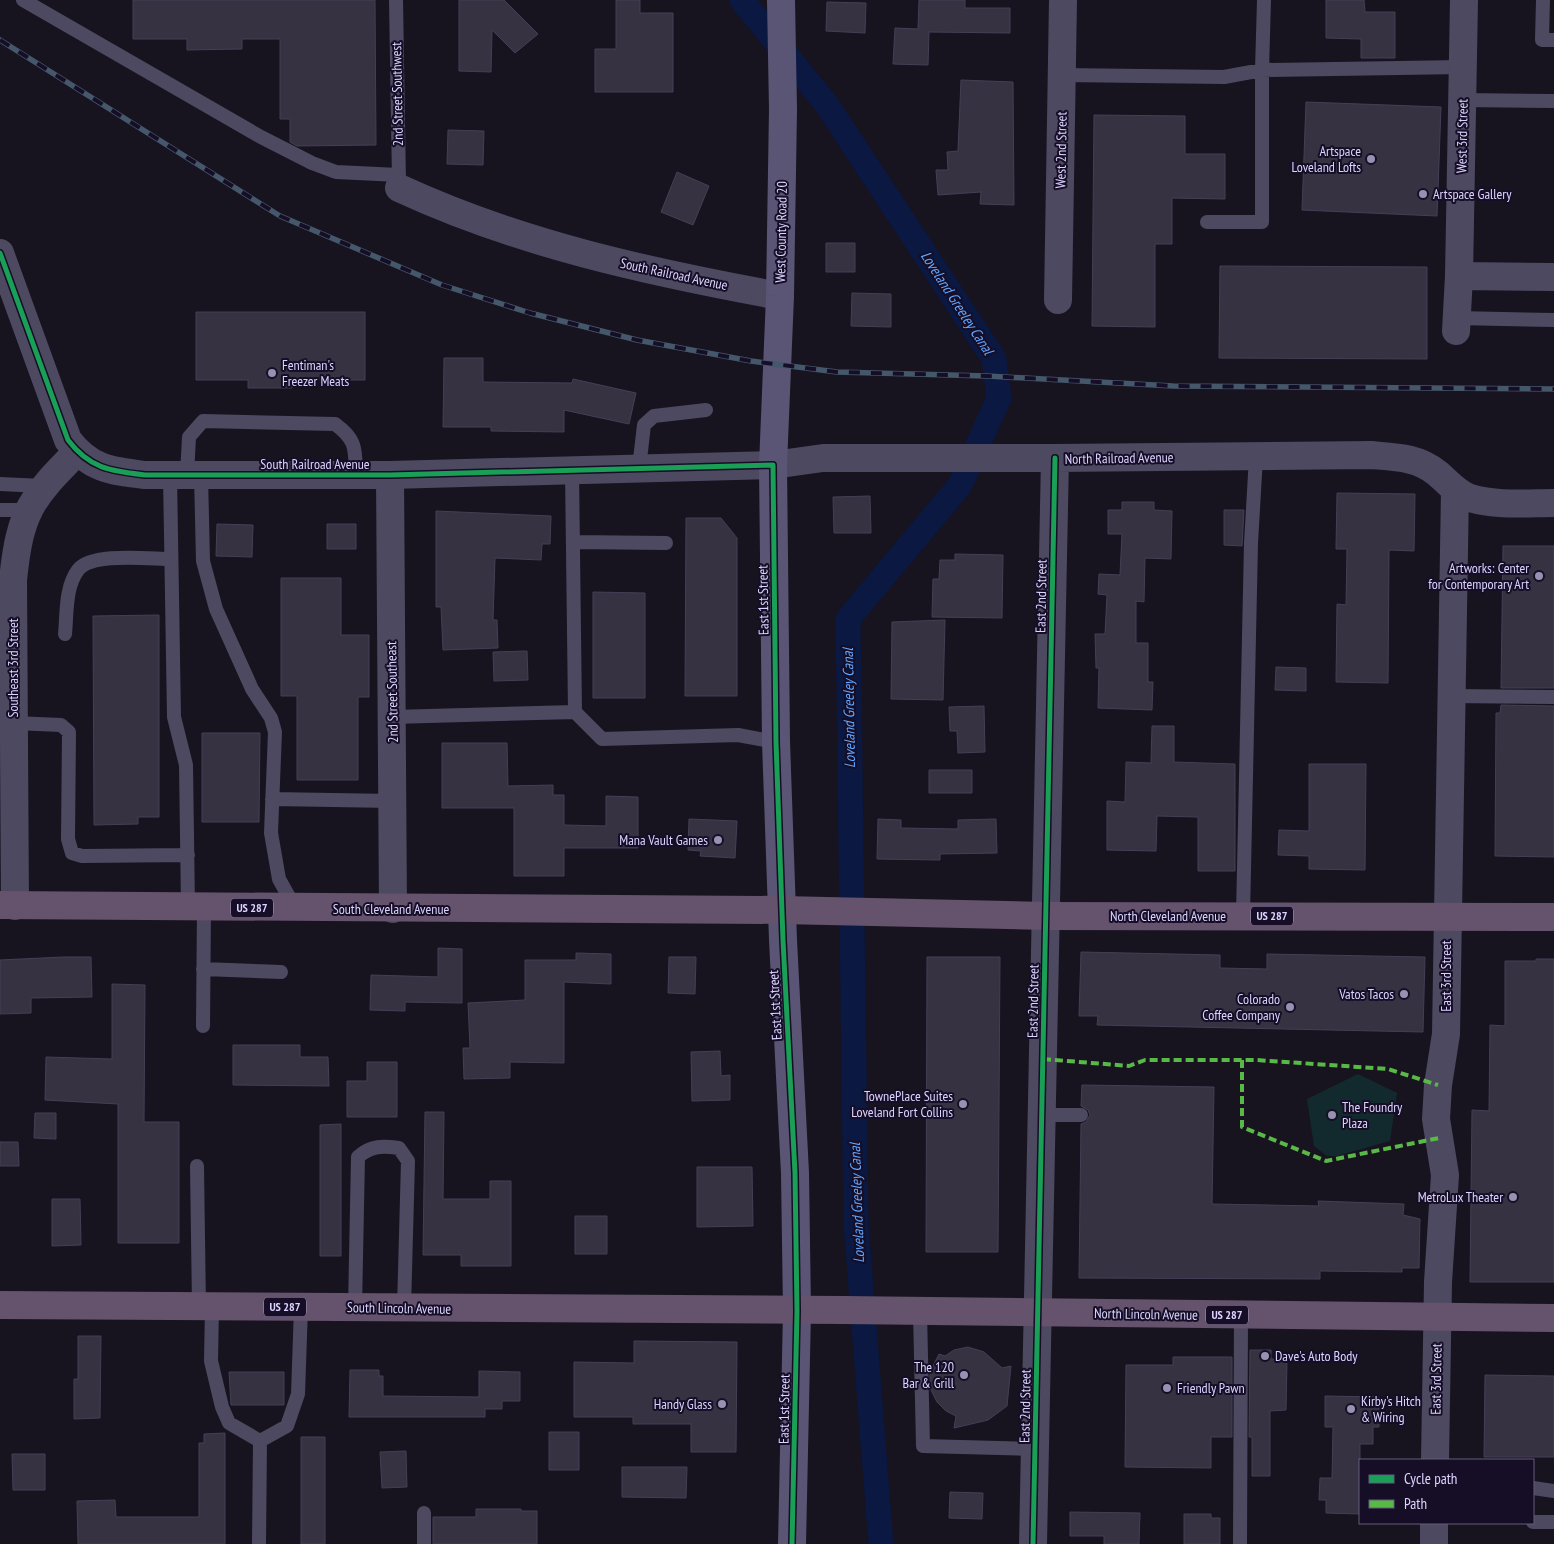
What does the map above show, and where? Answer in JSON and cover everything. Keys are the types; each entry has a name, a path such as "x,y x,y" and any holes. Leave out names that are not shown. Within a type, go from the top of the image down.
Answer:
{"highway":[{"name":"South Cleveland Avenue","path":"8,905 393,909 782,910"},
{"name":"North Cleveland Avenue","path":"782,910 1046,916 1554,917"},
{"name":"South Lincoln Avenue","path":"0,1305 798,1311"},
{"name":"North Lincoln Avenue","path":"798,1311 1554,1318"}],"main road":[{"name":"West County Road 20","path":"773,465 780,296 783,109 781,0"},
{"name":"East 1st Street","path":"773,465 776,742 795,1173 798,1311 792,1544"}],"street":[{"name":"West 2nd Street","path":"1058,300 1062,0"},
{"name":"West 3rd Street","path":"1456,324 1459,276 1464,0"},
{"name":"South Railroad Avenue","path":"399,182 485,225 592,257 780,296"},
{"name":"South Railroad Avenue","path":"0,253 68,440 77,452 92,463 110,471 186,475 390,475 773,465"},
{"path":"1459,276 1554,277"},
{"name":"Southeast 3rd Street","path":"8,905 14,722 12,580 16,547 27,510 43,486 77,452"},
{"name":"North Railroad Avenue","path":"773,465 823,458 1372,456 1408,458 1436,472 1455,490"},
{"name":"East 2nd Street","path":"1034,1544 1055,458"},
{"name":"2nd Street Southeast","path":"390,475 393,909"},
{"path":"1455,490 1469,497 1489,502 1554,503"},
{"name":"East 3rd Street","path":"1435,1459 1437,1317 1445,1175 1436,1119 1438,1084 1446,1034 1455,490"},
{"path":"1434,1524 1434,1544"}],"lane":[{"path":"23,0 261,138 312,163 336,172 399,182"},
{"name":"2nd Street Southwest","path":"396,0 399,182"},
{"path":"1207,222 1262,222 1264,0"},
{"path":"1543,0 1542,40 1554,40"},
{"path":"1062,75 1224,77 1262,70 1463,67"},
{"path":"1462,100 1554,101"},
{"path":"1456,324 1554,320"},
{"path":"639,468 644,425 654,416 706,410"},
{"path":"203,1026 203,969 188,855 186,765 174,717 171,559 186,475 189,437 203,421 335,424 349,435 354,444 356,475"},
{"path":"1243,916 1251,543 1256,457"},
{"path":"572,470 575,712 602,738 738,735 776,742"},
{"path":"186,475 203,561 216,609 252,689 271,718 275,732 271,833 279,879 295,908"},
{"path":"0,484 43,486"},
{"path":"0,510 27,510"},
{"path":"573,542 666,544"},
{"path":"65,634 68,597 79,568 92,560 171,559"},
{"path":"1451,696 1554,698"},
{"path":"392,717 575,712"},
{"path":"14,722 61,725 69,732 68,839 72,853 82,856 188,855"},
{"path":"272,799 393,801"},
{"path":"203,969 281,972"},
{"path":"1042,1115 1081,1115"},
{"path":"355,1308 358,1157 366,1150 387,1146 399,1148 408,1161 404,1308"},
{"path":"198,1166 205,1307 211,1361 222,1407 229,1423 260,1442"},
{"path":"260,1442 286,1426 298,1394 301,1307"},
{"path":"910,1311 923,1446 1035,1449"},
{"path":"1240,1544 1241,1315"},
{"path":"259,1544 260,1442"},
{"path":"1534,1488 1554,1491"},
{"path":"424,1514 424,1544"},
{"path":"1534,1522 1554,1522"}],"green space":[{"path":"1358,1074 1397,1093 1390,1141 1337,1156 1327,1156 1314,1146 1307,1099"}],"building":[{"path":"133,0 375,0 376,145 297,146 290,142 290,119 280,119 280,39 242,39 242,49 187,50 187,39 133,39"},
{"path":"459,0 504,0 538,34 515,53 492,30 491,72 459,71"},
{"path":"616,0 640,0 640,13 673,13 673,92 595,92 595,49 616,49"},
{"path":"919,0 965,0 965,8 1010,8 1010,33 929,32 928,65 893,64 895,28 918,29"},
{"path":"1326,0 1364,0 1365,12 1395,12 1395,58 1361,58 1361,39 1326,38"},
{"path":"827,2 866,3 865,33 826,31"},
{"path":"961,80 1013,82 1014,205 980,204 981,192 938,195 936,170 948,170 947,152 958,151"},
{"name":"Artspace Loveland Lofts","path":"1306,102 1441,107 1437,216 1302,210"},
{"path":"1094,115 1185,116 1185,154 1225,154 1225,199 1172,198 1172,244 1155,244 1155,327 1092,326"},
{"path":"448,130 484,131 483,165 447,164"},
{"path":"677,172 709,186 693,225 661,212"},
{"path":"826,243 855,243 855,272 826,272"},
{"path":"1220,266 1427,267 1427,359 1219,358"},
{"path":"852,293 891,294 891,327 851,326"},
{"path":"196,312 365,312 365,380 292,380 292,388 248,388 248,380 196,380"},
{"path":"444,358 483,358 483,382 572,383 573,379 636,393 629,424 564,410 564,432 491,431 491,427 443,427"},
{"path":"1337,493 1415,494 1414,551 1389,550 1388,683 1336,682 1337,604 1346,605 1347,549 1336,549"},
{"path":"870,496 871,533 834,533 833,497"},
{"path":"1122,502 1154,502 1154,510 1172,511 1171,559 1145,558 1144,602 1136,601 1136,643 1148,643 1148,682 1153,682 1152,710 1098,708 1099,668 1096,668 1095,634 1105,634 1107,595 1098,594 1099,574 1120,575 1122,534 1108,534 1108,510 1122,510"},
{"path":"1224,510 1244,510 1242,546 1224,545"},
{"path":"436,511 551,516 550,544 542,544 541,560 495,558 493,620 497,620 498,648 443,650 441,607 436,607"},
{"path":"686,518 721,518 737,538 737,696 685,696"},
{"path":"217,524 253,525 252,557 216,556"},
{"path":"327,524 356,524 356,549 327,549"},
{"path":"1503,546 1554,546 1554,688 1501,688"},
{"path":"955,554 1003,555 1002,618 932,617 933,579 939,579 940,560 955,560"},
{"path":"281,578 341,578 341,635 369,635 369,697 358,697 358,780 297,780 297,696 281,696"},
{"path":"593,592 645,593 645,698 593,698"},
{"path":"159,615 159,817 138,817 138,824 94,825 93,616"},
{"path":"945,620 943,700 891,699 892,622"},
{"path":"527,651 528,680 494,681 493,652"},
{"path":"1276,667 1306,668 1306,691 1275,690"},
{"path":"1501,705 1554,706 1554,857 1495,856 1496,713 1500,713"},
{"path":"984,706 985,752 958,753 957,731 950,731 949,707"},
{"path":"1152,726 1174,726 1174,762 1235,764 1235,871 1198,871 1198,817 1157,816 1156,851 1107,850 1107,801 1125,802 1126,762 1151,763"},
{"path":"202,733 260,733 259,822 202,822"},
{"path":"442,743 507,743 508,786 553,785 553,795 564,795 564,825 606,826 606,796 638,797 638,848 564,848 564,876 514,876 514,808 442,808"},
{"path":"1309,764 1366,764 1365,870 1309,869 1309,856 1278,855 1279,830 1309,831"},
{"path":"929,770 972,770 972,793 929,793"},
{"path":"689,819 737,821 735,858 700,856 701,851 688,850"},
{"path":"878,819 901,820 901,828 958,829 958,820 996,819 997,853 940,854 940,860 877,859"},
{"path":"438,948 462,949 462,1003 405,1002 405,1011 370,1010 371,975 438,977"},
{"path":"1081,952 1220,955 1220,968 1267,969 1267,954 1425,957 1423,1032 1097,1025 1098,1016 1079,1016"},
{"path":"576,953 611,954 611,984 564,982 564,1063 510,1062 510,1078 464,1079 463,1048 470,1048 468,1003 525,1000 525,960 576,960"},
{"path":"91,957 92,997 31,998 31,1013 0,1014 0,960"},
{"path":"669,957 696,957 695,994 668,993"},
{"name":"TownePlace Suites Loveland Fort Collins","path":"927,957 1000,957 998,1252 926,1252"},
{"name":"MetroLux Theater","path":"1536,959 1554,959 1554,1282 1470,1282 1472,1110 1489,1111 1490,1025 1505,1026 1505,961 1536,961"},
{"path":"112,984 145,985 144,1122 179,1122 179,1243 118,1243 118,1104 45,1100 46,1057 112,1059"},
{"path":"233,1045 300,1045 300,1057 328,1057 329,1086 233,1085"},
{"path":"720,1051 721,1076 730,1075 730,1100 692,1101 691,1052"},
{"path":"367,1062 397,1062 397,1117 347,1117 347,1081 367,1081"},
{"path":"1082,1085 1214,1087 1212,1204 1319,1206 1318,1201 1404,1204 1403,1215 1420,1219 1419,1268 1402,1268 1402,1272 1320,1271 1320,1279 1079,1278 1081,1124 1086,1122 1090,1115 1088,1110 1081,1106"},
{"path":"425,1112 444,1112 443,1199 490,1199 490,1181 511,1181 511,1266 461,1266 461,1255 423,1255"},
{"path":"35,1113 56,1113 56,1139 34,1138"},
{"path":"341,1124 341,1256 320,1256 320,1125"},
{"path":"0,1142 18,1142 19,1166 0,1166"},
{"path":"697,1167 752,1167 753,1226 697,1227"},
{"path":"52,1199 80,1199 81,1245 52,1246"},
{"path":"575,1216 607,1216 607,1254 575,1254"},
{"path":"78,1336 101,1336 100,1418 74,1419 74,1379 78,1379"},
{"path":"634,1341 737,1342 736,1452 691,1452 691,1424 633,1424 633,1417 574,1417 574,1362 634,1363"},
{"path":"968,1347 984,1352 1002,1368 1011,1366 1007,1406 988,1420 954,1428 956,1416 946,1411 937,1402 930,1388 930,1372 939,1354 945,1356 954,1350"},
{"path":"1250,1350 1271,1350 1271,1359 1287,1359 1286,1410 1270,1411 1270,1476 1252,1476 1252,1437 1249,1437"},
{"path":"1173,1357 1232,1357 1232,1437 1211,1437 1211,1468 1125,1467 1126,1365 1173,1365"},
{"path":"350,1370 379,1370 379,1376 383,1376 383,1396 479,1397 479,1371 520,1372 520,1401 502,1401 502,1409 485,1409 485,1417 349,1417"},
{"path":"229,1372 284,1372 284,1405 231,1405"},
{"path":"1485,1375 1554,1376 1554,1457 1484,1457"},
{"path":"1325,1396 1379,1397 1379,1427 1373,1427 1373,1444 1360,1444 1359,1514 1326,1513 1326,1500 1319,1500 1320,1478 1332,1478 1333,1427 1325,1427"},
{"path":"549,1432 579,1432 579,1470 549,1470"},
{"path":"225,1433 225,1544 78,1544 77,1501 115,1500 116,1517 199,1517 199,1443 204,1443 204,1434"},
{"path":"301,1437 325,1437 325,1544 301,1544"},
{"path":"406,1451 407,1487 382,1488 380,1452"},
{"path":"12,1454 45,1454 45,1490 13,1490"},
{"path":"622,1467 687,1467 686,1498 622,1497"},
{"path":"950,1492 983,1493 982,1519 949,1518"},
{"path":"476,1509 537,1511 537,1544 433,1544 433,1517 476,1517"},
{"path":"1070,1512 1140,1513 1139,1544 1104,1544 1104,1536 1070,1536"},
{"path":"1184,1514 1211,1514 1211,1518 1220,1518 1220,1544 1184,1544"}],"waterway":[{"name":"Loveland Greeley Canal","path":"742,0 827,105 994,359 999,398 960,485 848,619 856,1224 881,1544"}],"railway":[{"path":"0,40 280,216 442,285 530,313 637,340 751,361 837,372 987,376 1173,386 1554,389"}],"marked path":[{"path":"1043,1059 1129,1066 1145,1060 1256,1060 1388,1069 1438,1085"},
{"path":"1242,1060 1242,1127 1326,1161 1439,1138"}],"cycle path":[{"path":"0,253 68,440 76,450 93,463 111,470 145,475 390,475 773,465 776,742 783,940 795,1173 797,1311 792,1544"},
{"path":"1033,1544 1055,458"}],"place":[{"name":"Artspace Loveland Lofts","path":"1371,159"},
{"name":"Artspace Gallery","path":"1423,194"},
{"name":"Fentiman's Freezer Meats","path":"272,373"},
{"name":"Artworks: Center for Contemporary Art","path":"1539,576"},
{"name":"Mana Vault Games","path":"718,840"},
{"name":"Vatos Tacos","path":"1404,994"},
{"name":"Colorado Coffee Company","path":"1290,1007"},
{"name":"TownePlace Suites Loveland Fort Collins","path":"963,1104"},
{"name":"The Foundry Plaza","path":"1332,1115"},
{"name":"MetroLux Theater","path":"1513,1197"},
{"name":"Dave's Auto Body","path":"1265,1356"},
{"name":"The 120 Bar & Grill","path":"964,1375"},
{"name":"Friendly Pawn","path":"1167,1388"},
{"name":"Handy Glass","path":"722,1404"},
{"name":"Kirby's Hitch & Wiring","path":"1351,1409"}]}
